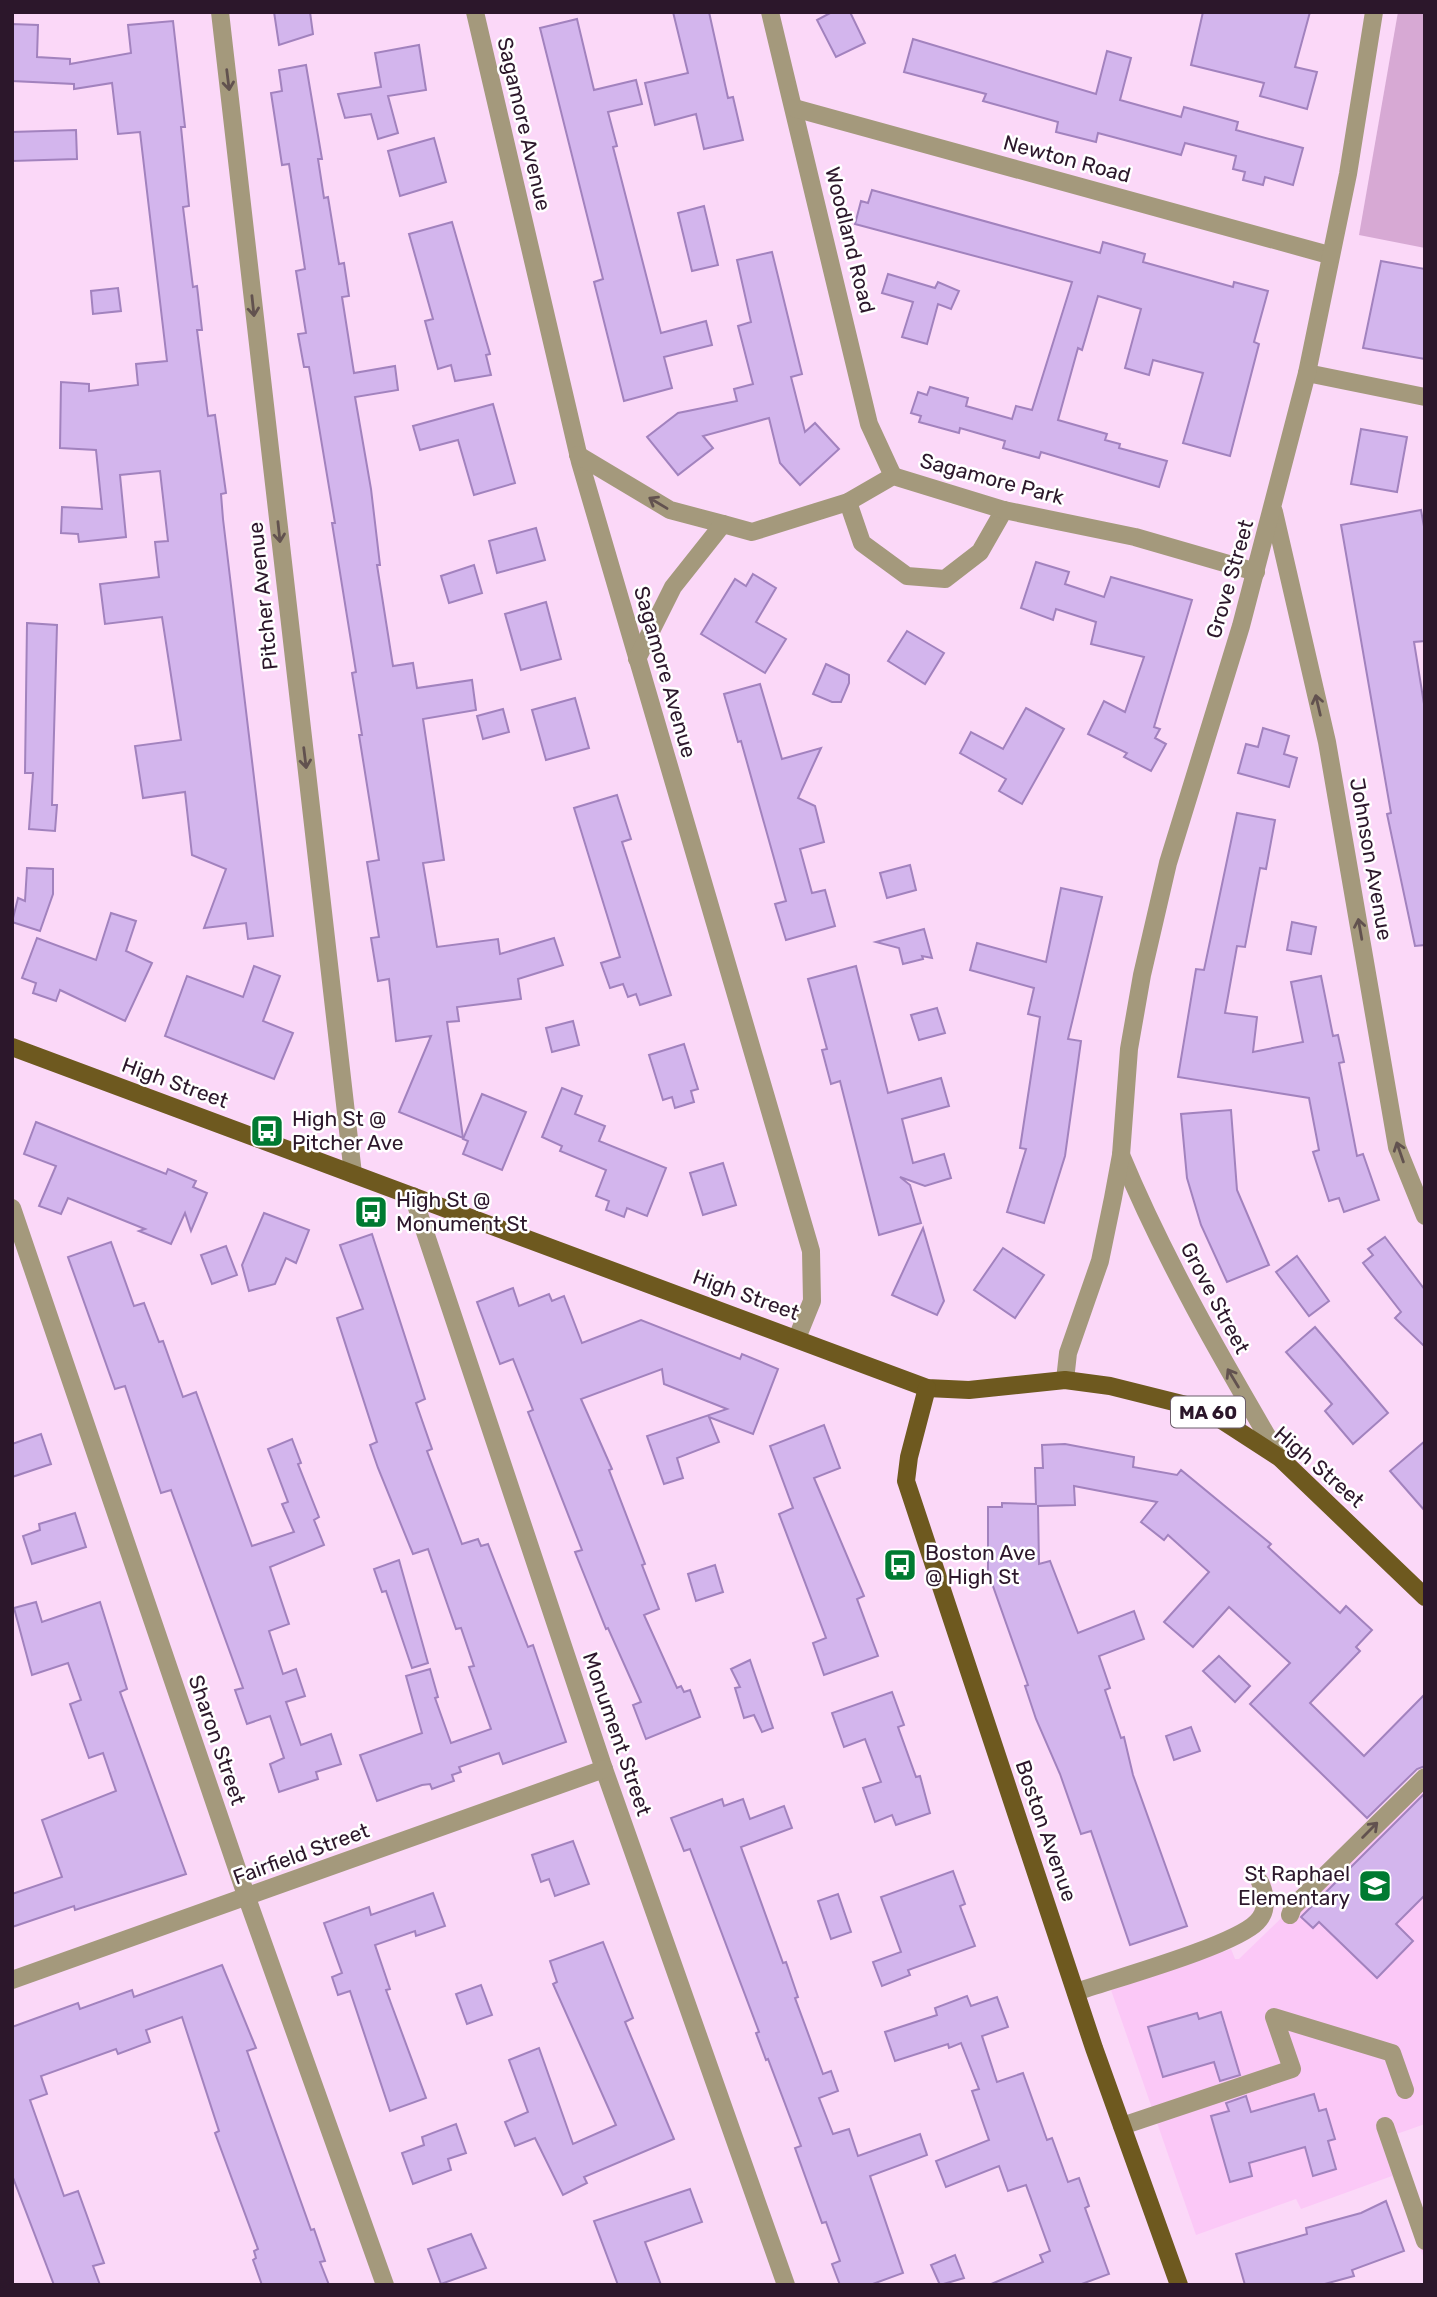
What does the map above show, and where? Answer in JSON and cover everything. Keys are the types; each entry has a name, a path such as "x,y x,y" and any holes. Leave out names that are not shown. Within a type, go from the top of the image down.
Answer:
{"main road":[{"name":"High Street","path":"12,1047 927,1388 969,1390 1065,1380 1110,1386 1206,1410 1280,1458 1425,1597"},
{"name":"Boston Avenue","path":"927,1388 909,1457 906,1481 1076,1992 1179,2285"}],"street":[{"name":"Pitcher Avenue","path":"220,12 353,1174"},
{"name":"Sagamore Avenue","path":"475,12 578,455 811,1251 812,1301 797,1338"},
{"name":"Woodland Road","path":"770,12 869,424 894,476"},
{"name":"Grove Street","path":"1065,1380 1068,1353 1100,1261 1121,1155 1129,1049 1142,975 1168,863 1256,572 1307,373 1329,255 1348,174 1374,12"},
{"name":"Newton Road","path":"794,108 1329,255"},
{"path":"1307,373 1425,397"},
{"name":"Sagamore Park","path":"578,455 670,510 752,531 848,502 894,476 1004,510 1135,537 1256,572"},
{"path":"848,502 862,543 907,576 945,579 980,552 1004,510"},
{"name":"Johnson Avenue","path":"1273,509 1327,742 1396,1147 1425,1216"},
{"path":"637,659 673,587 723,524"},
{"name":"Grove Street","path":"1121,1155 1148,1220 1206,1333 1280,1458"},
{"name":"Monument Street","path":"412,1196 604,1769 786,2285"},
{"name":"Sharon Street","path":"12,1208 247,1898 385,2285"},
{"name":"Fairfield Street","path":"12,1980 604,1769"},
{"path":"1290,1915 1293,1907 1425,1777"},
{"path":"1076,1992 1214,1945 1255,1925 1261,1917 1265,1900 1259,1882"},
{"path":"1122,2126 1292,2069 1274,2017 1392,2053 1405,2090"},
{"path":"1385,2126 1425,2241"}],"shaded area":[{"path":"1398,12 1425,12 1425,248 1359,235"},
{"path":"1425,1779 1425,2124 1388,2137 1425,2218 1425,2261 1392,2176 1301,2209 1296,2199 1196,2235 1111,1990 1231,1949 1235,1959 1239,1959"}],"building":[{"path":"274,12 310,12 313,34 279,45"},
{"path":"673,12 709,12 728,98 733,97 743,140 704,149 696,114 655,125 645,83 688,73"},
{"path":"832,12 850,12 865,43 836,57 817,20"},
{"path":"1203,12 1310,12 1295,67 1317,72 1307,109 1260,96 1264,83 1191,65"},
{"path":"577,19 594,90 636,80 642,104 608,112 617,146 613,147 661,333 706,321 712,345 664,357 672,388 624,401 594,282 603,279 540,28"},
{"path":"173,21 185,127 181,127 189,206 183,207 193,287 197,286 202,330 197,330 208,416 215,415 226,493 221,494 223,519 273,936 248,939 246,923 204,928 226,869 192,855 185,792 143,798 135,746 181,740 162,617 105,624 100,584 159,577 155,542 168,541 160,471 120,475 126,537 79,542 78,534 61,533 62,507 102,509 96,450 60,448 61,382 89,384 89,391 138,385 136,364 167,361 140,132 118,134 112,83 74,89 74,84 12,81 12,24 38,25 37,57 70,59 70,64 131,53 128,25"},
{"path":"913,39 1096,94 1107,51 1131,58 1120,100 1181,117 1184,107 1238,122 1236,130 1303,148 1293,185 1265,177 1263,185 1243,180 1245,172 1233,169 1236,156 1185,143 1181,155 1098,133 1096,142 1056,132 1058,122 983,101 986,94 904,72"},
{"path":"419,45 426,90 388,96 398,133 378,139 371,114 345,118 338,94 381,87 375,53"},
{"path":"306,65 322,159 318,159 324,198 328,197 339,264 344,263 349,296 342,297 354,373 395,366 398,390 355,397 371,489 380,565 377,565 393,666 413,663 417,688 472,680 476,710 423,719 444,860 423,863 437,947 498,939 500,954 554,938 563,965 518,979 521,999 457,1007 459,1021 447,1022 463,1138 399,1112 431,1036 396,1041 389,979 378,981 371,938 379,937 367,862 379,860 359,735 362,735 352,673 356,672 332,523 335,523 309,367 304,367 298,334 306,333 296,271 305,269 289,164 282,165 271,93 282,91 279,70"},
{"path":"76,130 77,159 12,161 12,132"},
{"path":"434,138 446,182 400,196 388,151"},
{"path":"872,190 1100,253 1103,242 1145,254 1143,262 1233,287 1234,282 1268,291 1254,342 1259,344 1230,456 1183,443 1203,373 1153,360 1149,375 1125,368 1141,309 1098,296 1082,350 1078,348 1058,420 1107,434 1105,440 1120,444 1119,448 1167,461 1159,487 1041,452 1039,458 1003,448 1005,441 960,428 959,433 919,422 921,416 911,413 918,392 927,395 930,387 968,398 966,406 1012,419 1016,406 1032,410 1072,282 855,224 861,201 868,203"},
{"path":"704,206 718,265 692,271 678,213"},
{"path":"452,222 490,354 486,355 491,375 455,381 451,365 438,369 425,321 433,319 409,234"},
{"path":"772,252 802,374 791,377 805,432 815,423 839,449 800,485 780,463 769,418 703,436 713,448 678,475 647,437 678,413 737,401 734,389 753,384 738,326 751,322 737,260"},
{"path":"1381,261 1425,269 1425,359 1363,348"},
{"path":"888,274 935,288 938,282 959,291 951,309 938,304 927,344 902,337 913,302 882,293"},
{"path":"118,288 121,311 93,314 91,291"},
{"path":"493,404 515,483 474,495 458,440 420,450 413,426"},
{"path":"1361,429 1407,437 1397,492 1351,484"},
{"path":"1421,510 1425,532 1425,641 1414,642 1425,710 1425,945 1415,946 1387,814 1391,813 1341,525"},
{"path":"536,528 545,560 497,573 489,541"},
{"path":"1036,562 1069,572 1065,584 1104,597 1111,577 1192,600 1154,727 1160,729 1155,738 1166,744 1151,771 1124,757 1127,753 1088,734 1104,701 1125,712 1144,657 1091,644 1096,622 1056,609 1053,620 1021,608"},
{"path":"474,565 482,593 449,603 441,576"},
{"path":"753,574 776,588 756,622 786,639 765,673 701,634 735,579 746,586"},
{"path":"546,602 561,659 521,670 505,614"},
{"path":"27,623 57,625 52,805 57,805 55,831 29,829 33,773 25,773"},
{"path":"907,631 944,653 925,684 888,661"},
{"path":"826,664 849,675 849,683 841,702 832,702 813,694"},
{"path":"760,684 782,759 821,748 798,798 815,806 824,842 800,849 812,893 825,890 835,926 786,940 775,904 786,901 741,741 738,742 724,694"},
{"path":"575,698 589,748 546,760 532,710"},
{"path":"1026,708 1064,729 1022,804 999,791 1006,779 960,753 971,732 1003,749"},
{"path":"503,709 509,732 483,739 477,716"},
{"path":"1263,728 1289,736 1284,754 1297,758 1289,787 1238,773 1246,744 1258,747"},
{"path":"617,795 631,839 622,842 671,995 640,1005 636,994 628,997 623,984 610,988 601,963 620,957 574,808"},
{"path":"1237,813 1275,820 1266,869 1260,868 1245,947 1237,946 1225,1013 1257,1017 1253,1052 1303,1042 1291,982 1321,976 1333,1036 1338,1035 1344,1062 1339,1063 1357,1156 1363,1154 1379,1200 1344,1212 1339,1198 1329,1201 1313,1152 1319,1150 1309,1098 1178,1077 1196,969 1204,970"},
{"path":"910,865 916,890 887,898 880,873"},
{"path":"27,868 53,869 53,894 40,931 12,922 18,898 25,901"},
{"path":"1061,888 1102,897 1068,1039 1081,1041 1065,1156 1044,1223 1007,1212 1026,1149 1020,1148 1040,1017 1028,1014 1034,988 970,970 977,943 1046,962"},
{"path":"111,913 136,921 126,951 152,963 125,1021 60,990 56,1001 33,993 36,983 22,978 37,938 96,960"},
{"path":"1292,922 1316,927 1311,954 1287,950"},
{"path":"924,929 932,958 922,956 923,959 903,964 899,948 876,942"},
{"path":"254,966 280,976 263,1021 293,1033 274,1079 165,1036 187,976 243,997"},
{"path":"856,966 888,1093 941,1078 949,1106 902,1119 913,1163 944,1154 951,1178 925,1186 900,1177 910,1185 921,1223 879,1235 840,1081 831,1084 822,1050 827,1049 808,979"},
{"path":"937,1008 945,1033 919,1040 911,1015"},
{"path":"573,1021 579,1045 552,1052 546,1028"},
{"path":"684,1044 698,1089 691,1091 694,1102 675,1108 672,1097 663,1100 649,1055"},
{"path":"562,1088 582,1096 575,1114 605,1126 599,1141 666,1168 647,1216 627,1208 624,1217 606,1210 609,1201 596,1196 606,1170 560,1151 562,1146 542,1137"},
{"path":"482,1094 526,1112 502,1170 463,1154 468,1141 463,1139"},
{"path":"1231,1110 1237,1190 1269,1265 1227,1282 1201,1225 1187,1178 1181,1114"},
{"path":"36,1122 166,1174 168,1169 196,1181 193,1187 207,1193 191,1231 185,1213 171,1244 139,1231 145,1229 68,1198 61,1214 39,1206 56,1166 24,1154"},
{"path":"723,1163 736,1205 703,1215 690,1173"},
{"path":"264,1213 309,1230 296,1263 286,1258 275,1284 249,1291 242,1265"},
{"path":"923,1228 944,1301 937,1315 892,1295"},
{"path":"372,1234 425,1399 416,1403 432,1449 427,1451 462,1544 478,1539 481,1546 488,1544 528,1647 533,1645 566,1742 503,1764 499,1753 459,1767 461,1772 452,1775 454,1781 432,1789 430,1784 422,1785 377,1801 360,1755 422,1733 406,1676 430,1669 438,1697 435,1698 451,1743 491,1729 469,1667 474,1666 461,1628 456,1629 428,1549 413,1554 378,1468 370,1445 377,1442 337,1318 363,1309 340,1245"},
{"path":"1385,1237 1425,1290 1425,1347 1395,1318 1401,1312 1363,1263 1373,1255 1368,1249"},
{"path":"111,1242 134,1306 144,1303 159,1342 163,1341 183,1397 196,1392 252,1546 294,1532 282,1504 288,1502 268,1449 292,1439 301,1463 298,1464 319,1517 314,1520 324,1545 270,1567 289,1624 269,1631 283,1674 296,1669 305,1696 286,1702 301,1745 331,1734 341,1764 316,1772 318,1779 279,1792 270,1764 284,1758 270,1716 247,1724 235,1690 243,1688 171,1490 161,1493 125,1386 115,1389 68,1257"},
{"path":"226,1246 237,1275 212,1284 201,1255"},
{"path":"1003,1248 1044,1275 1015,1318 974,1290"},
{"path":"1297,1256 1329,1301 1309,1316 1276,1272"},
{"path":"513,1288 519,1306 549,1294 552,1301 564,1296 582,1343 641,1320 740,1359 742,1354 778,1369 753,1434 709,1417 719,1442 677,1458 683,1478 664,1484 647,1436 727,1409 664,1384 662,1369 581,1399 612,1469 609,1470 659,1609 644,1615 677,1688 681,1686 684,1692 690,1690 700,1717 646,1739 633,1705 641,1702 608,1628 606,1629 575,1552 582,1550 528,1412 533,1410 513,1359 500,1364 477,1302"},
{"path":"1315,1327 1388,1413 1353,1444 1325,1411 1332,1404 1286,1352"},
{"path":"824,1425 840,1468 814,1478 864,1596 857,1599 878,1656 824,1675 813,1643 826,1638 779,1514 793,1508 770,1446"},
{"path":"41,1434 51,1464 12,1477 12,1444"},
{"path":"1425,1441 1425,1511 1390,1471"},
{"path":"1065,1444 1134,1457 1133,1467 1177,1475 1181,1470 1271,1544 1268,1547 1340,1613 1346,1606 1372,1630 1356,1647 1360,1651 1310,1703 1364,1756 1425,1694 1425,1766 1417,1769 1367,1818 1250,1704 1290,1663 1229,1607 1193,1647 1164,1622 1209,1572 1168,1535 1164,1540 1141,1522 1157,1502 1074,1486 1075,1505 1038,1506 1039,1564 1050,1561 1078,1633 1134,1611 1144,1639 1099,1656 1110,1688 1105,1690 1121,1738 1124,1737 1133,1775 1187,1926 1130,1945 1091,1831 1081,1834 1060,1774 1036,1719 1025,1686 1028,1685 988,1572 988,1507 1002,1507 1002,1503 1036,1504 1035,1468 1043,1468 1042,1445"},
{"path":"75,1513 86,1547 32,1564 23,1536 40,1530 39,1524"},
{"path":"399,1560 428,1663 412,1668 386,1591 382,1592 374,1569"},
{"path":"715,1565 723,1592 696,1601 688,1574"},
{"path":"36,1602 42,1622 100,1602 127,1689 120,1692 186,1874 12,1927 12,1894 62,1877 42,1820 116,1791 103,1753 89,1758 70,1704 81,1700 68,1663 32,1675 14,1608"},
{"path":"1219,1656 1250,1686 1235,1702 1203,1671"},
{"path":"750,1660 773,1728 762,1732 754,1715 744,1718 735,1688 740,1687 731,1669"},
{"path":"892,1692 904,1725 898,1727 916,1777 920,1776 930,1813 896,1825 892,1815 875,1822 863,1788 881,1782 865,1739 844,1747 832,1713"},
{"path":"1191,1727 1200,1751 1174,1760 1166,1736"},
{"name":"St Raphael Elementary","path":"1425,1793 1425,1895 1396,1924 1413,1941 1377,1978 1319,1922 1313,1928 1301,1917"},
{"path":"722,1799 724,1806 743,1799 750,1819 784,1806 792,1828 741,1847 783,1963 786,1962 798,1997 795,1998 823,2074 831,2071 838,2091 819,2098 833,2134 849,2129 858,2156 920,2134 927,2155 870,2176 903,2273 870,2285 840,2285 832,2264 840,2261 826,2222 822,2223 795,2148 801,2146 768,2059 766,2060 756,2033 759,2032 690,1849 684,1851 671,1818"},
{"path":"573,1841 589,1884 555,1896 549,1879 541,1882 532,1855"},
{"path":"953,1871 965,1904 960,1906 975,1946 908,1970 910,1975 882,1986 873,1962 901,1952 881,1897"},
{"path":"433,1893 445,1926 416,1936 415,1931 375,1945 390,1989 386,1990 426,2098 390,2111 350,1991 338,1995 332,1977 342,1973 324,1923 369,1907 371,1915"},
{"path":"838,1894 851,1932 831,1939 818,1901"},
{"path":"603,1942 633,2018 625,2022 674,2139 584,2177 587,2183 563,2195 535,2138 515,2146 505,2122 528,2112 509,2060 539,2048 573,2144 616,2125 553,1984 557,1982 550,1961"},
{"path":"222,1965 256,2048 247,2051 311,2230 314,2229 325,2261 320,2262 329,2285 262,2285 253,2260 256,2258 254,2251 258,2249 215,2133 219,2131 182,2017 146,2030 150,2042 118,2054 116,2049 41,2076 47,2094 30,2100 64,2196 78,2191 104,2263 93,2266 100,2285 54,2285 12,2175 12,2027 78,2003 80,2009 132,1990 134,1997"},
{"path":"481,1985 492,2015 467,2024 456,1994"},
{"path":"967,1996 971,2006 997,1997 1008,2027 982,2036 997,2082 1023,2073 1047,2140 1052,2138 1068,2182 1079,2178 1089,2206 1085,2208 1109,2274 1079,2285 989,2285 1043,2262 1040,2255 1050,2251 1026,2185 1008,2191 999,2166 946,2187 936,2161 989,2140 972,2091 979,2089 961,2043 949,2048 948,2044 895,2061 885,2032 937,2015 935,2008"},
{"path":"1221,2012 1240,2075 1220,2081 1214,2062 1163,2077 1148,2027 1197,2013 1199,2019"},
{"path":"1314,2094 1319,2111 1326,2109 1335,2139 1328,2141 1336,2169 1313,2176 1305,2147 1249,2163 1252,2176 1230,2182 1211,2116 1229,2111 1226,2103 1246,2096 1251,2112"},
{"path":"456,2124 466,2153 448,2159 451,2170 413,2184 402,2153 424,2145 422,2137"},
{"path":"690,2189 702,2222 645,2242 661,2285 618,2285 594,2221"},
{"path":"1386,2201 1404,2251 1352,2270 1354,2276 1321,2285 1245,2285 1236,2254 1307,2234 1306,2228 1361,2213"},
{"path":"471,2234 486,2268 441,2284 428,2249"},
{"path":"955,2255 964,2278 940,2285 931,2265"}],"place":[{"name":"High St @ Pitcher Ave","path":"267,1131"},
{"name":"High St @ Monument St","path":"371,1212"},
{"name":"Boston Ave @ High St","path":"900,1565"},
{"name":"St Raphael Elementary","path":"1375,1886"}]}
